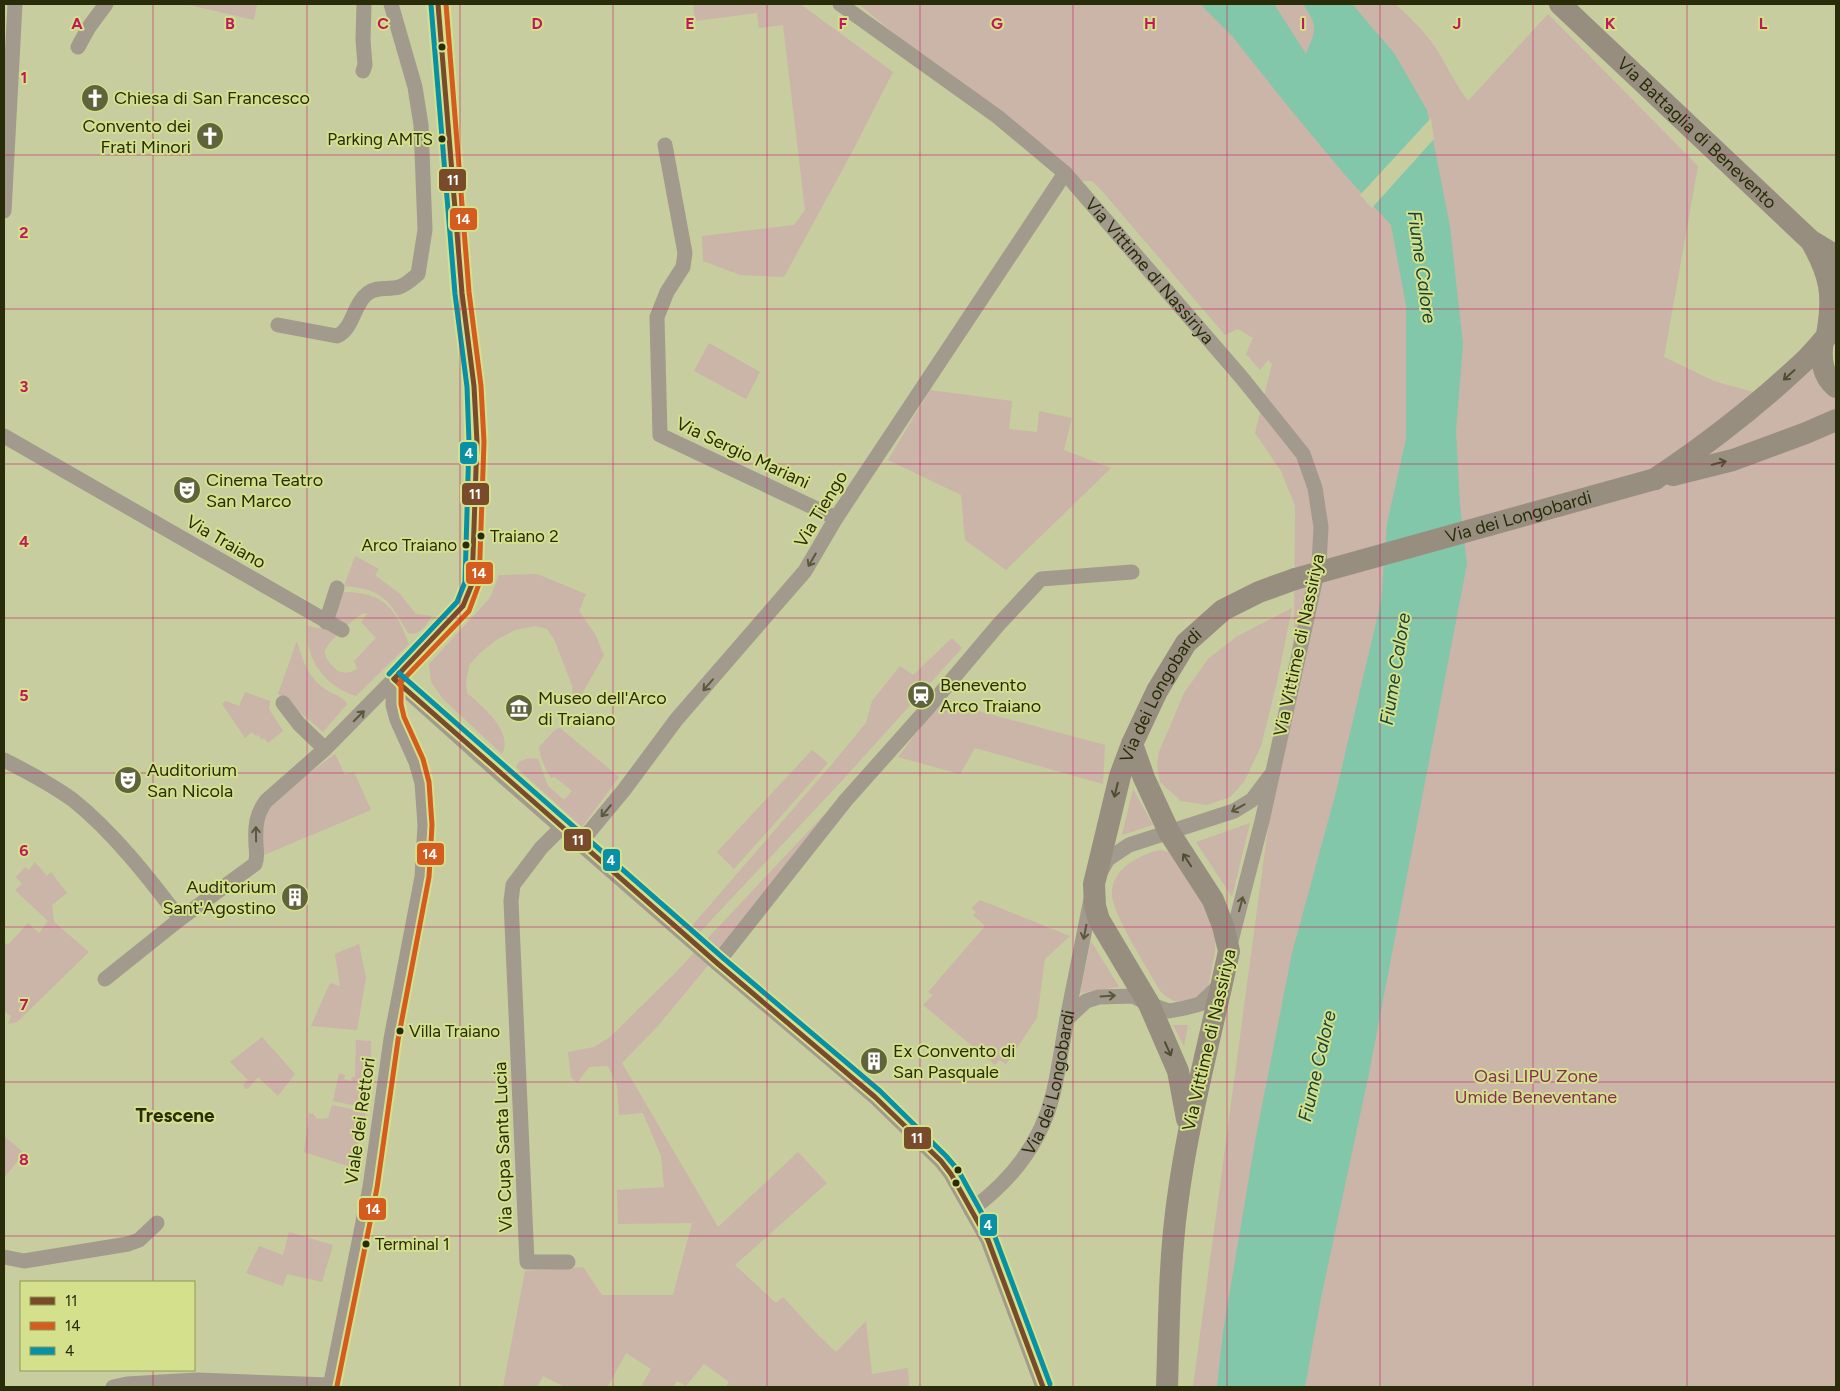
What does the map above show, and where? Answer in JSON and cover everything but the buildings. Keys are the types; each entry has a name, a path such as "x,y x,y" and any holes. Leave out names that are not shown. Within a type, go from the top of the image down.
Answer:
{"main road":[{"name":"Via Battaglia di Benevento","path":"1560,4 1810,240 1836,256"},
{"name":"Via Battaglia di Benevento","path":"1810,240 1822,260 1831,293 1829,334"},
{"path":"1829,334 1821,354 1823,366 1836,387"},
{"name":"Via dei Longobardi","path":"1655,479 1698,451 1734,422 1802,364 1829,334"},
{"name":"Via dei Longobardi","path":"1094,884 1120,776 1132,744 1157,691 1186,643 1223,610 1259,592 1296,579 1655,479 1733,460 1806,434 1836,420"},
{"path":"1132,744 1144,778 1169,832 1213,900 1223,926 1228,951"},
{"path":"1094,884 1095,906 1099,920 1149,1004 1178,1071 1189,1130"},
{"name":"Via Vittime di Nassiriya","path":"1166,1387 1170,1291 1177,1206 1189,1130 1228,951"}],"street":[{"path":"4,211 15,4"},
{"path":"78,47 89,27 106,4"},
{"path":"363,71 365,65 362,40 364,4"},
{"path":"278,324 337,336 343,333 349,326 359,302 367,294 373,290 394,288 407,283 418,274 425,230 421,126 415,87 391,4"},
{"path":"105,979 180,919 255,864 257,860 256,821 259,810 266,801 325,749 463,606 472,584 477,442 474,386 462,293 438,4"},
{"name":"Via Vittime di Nassiriya","path":"840,4 998,117 1064,173 1303,454 1312,479 1321,527 1319,564 1262,820 1228,951"},
{"name":"Via Sergio Mariani","path":"665,145 685,253 683,267 668,292 657,317 660,435 836,518"},
{"name":"Via Tiengo","path":"580,843 624,790 676,720 805,572 836,518 1064,173"},
{"name":"Via Traiano","path":"4,436 342,630"},
{"path":"713,959 846,800 928,708 999,624 1041,579 1132,572"},
{"path":"326,622 337,588"},
{"path":"394,679 713,959 875,1097 941,1161 951,1174 988,1240 1044,1387"},
{"name":"Viale dei Rettori","path":"113,1387 127,1384 197,1380 330,1386 370,1187 390,1039 422,877 425,825 422,783 414,756 397,720 393,705 394,679"},
{"path":"283,703 299,724 325,749"},
{"path":"4,760 38,777 73,800 112,837 180,919"},
{"path":"1094,884 1108,860 1129,845 1234,811 1252,800 1272,774"},
{"name":"Via Cupa Santa Lucia","path":"562,827 541,848 514,885 511,902 527,1262 568,1262"},
{"name":"Via dei Longobardi","path":"971,1210 992,1195 1010,1176 1042,1126 1053,1095 1094,884"},
{"path":"1067,1019 1086,1001 1099,997 1133,996 1169,1011 1185,1008 1200,1004 1222,984"},
{"path":"4,1257 24,1261 128,1244 139,1240 157,1223"}],"green space":[{"path":"185,4 257,4 254,20"},
{"path":"693,4 800,4 893,72 784,277 740,275 703,261 702,236 794,225 805,210 783,25 759,28 757,13 695,21"},
{"name":"Oasi LIPU Zone Umide Beneventane","path":"859,4 1395,4 1431,41 1468,101 1548,14 1698,166 1664,357 1714,381 1778,399 1812,364 1836,397 1836,1387 1193,1387 1294,634 1295,506 1281,471 1255,433 1272,364 1268,360 1260,370 1246,354 1253,338 1238,329 1225,335 1092,181 1067,181"},
{"path":"709,343 760,372 746,399 694,371"},
{"path":"930,390 1012,401 1009,429 1037,432 1039,411 1072,418 1064,450 1111,468 1006,570 965,540 961,495 888,460"},
{"path":"355,556 379,569 375,575 400,594 416,614 432,616 422,629 416,633 408,633 396,613 384,599 368,590 344,586"},
{"path":"537,574 586,594 579,611 595,634 604,655 574,708 572,685 554,639 547,629 535,626 515,630 496,640 480,653 470,664 466,680 467,693 488,712 500,728 505,746 502,754 443,699 431,682 429,664 490,598 499,575"},
{"path":"344,592 369,595 387,605 399,621 409,644 356,696 326,678 313,660 309,649 308,626 339,632 326,648 326,657 338,671 345,673 357,669 354,661 376,638 361,622 368,613 361,614 345,627 334,618"},
{"path":"1292,608 1277,682 1261,746 1244,782 1230,797 1207,805 1181,801 1160,782 1157,765 1159,752 1184,693 1208,659 1236,637"},
{"path":"952,638 962,648 838,785 699,933 691,927 866,723 872,701 900,666 913,675"},
{"path":"297,641 304,663 311,675 321,686 341,697 347,704 323,732 278,694"},
{"path":"245,692 270,701 269,709 283,731 268,743 264,738 262,740 252,732 245,738 222,704 226,701 239,706"},
{"path":"941,701 1105,745 1103,784 975,748 960,774 898,757"},
{"path":"560,728 619,777 582,827 516,767 520,761 530,758 538,759 548,786 564,800 572,791 555,777 551,778 543,763 539,747 556,729"},
{"path":"812,750 828,763 734,869 717,852"},
{"path":"335,754 345,775 354,772 371,810 264,855 260,838 266,811 296,783"},
{"path":"1133,789 1153,825 1122,835"},
{"path":"834,804 701,974 657,1027 622,1063 718,1227 798,1152 827,1183 735,1265 776,1303 783,1297 836,1352 866,1321 872,1374 908,1368 909,1387 725,1387 729,1382 704,1364 686,1386 677,1381 673,1387 641,1387 651,1369 626,1353 608,1386 610,1387 565,1387 543,1376 537,1387 503,1387 525,1271 583,1267 602,1295 673,1295 692,1223 618,1224 617,1190 664,1187 661,1156 643,1113 619,1115 617,1086 608,1066 589,1067 577,1083 571,1077 568,1052 594,1047 610,1037 677,971"},
{"path":"1250,823 1232,897 1196,842"},
{"path":"1160,850 1172,853 1185,870 1216,929 1215,952 1207,992 1189,1001 1178,1002 1161,992 1125,929 1112,896 1116,878 1127,865 1143,856"},
{"path":"35,862 47,876 51,872 67,893 52,905 54,922 89,952 17,1022 8,1024 11,1016 4,1011 4,942 8,945 28,923 39,933 48,921 15,890 22,884 16,877 25,867 29,870"},
{"path":"980,900 1070,936 1045,959 1037,1018 1006,1064 999,1060 995,1065 923,1005 933,995 928,992 985,926 973,915 976,912 971,908"},
{"path":"1091,941 1119,987 1080,993"},
{"path":"359,944 366,978 357,1030 311,1026 330,983 340,986 335,954"},
{"path":"1173,1025 1188,1025 1184,1046"},
{"path":"262,1037 295,1074 278,1096 258,1077 248,1089 245,1089 243,1085 248,1080 230,1062"},
{"path":"356,1040 371,1041 371,1076 367,1108 333,1101 339,1073 345,1075 344,1079 351,1081 352,1077 355,1077"},
{"path":"332,1105 366,1112 351,1167 304,1152 309,1113 313,1114 317,1119 328,1118"},
{"path":"4,1136 24,1153 4,1178"},
{"path":"289,1232 333,1245 322,1282 287,1274 283,1286 246,1273 259,1246 283,1255"}],"water":[{"name":"Fiume Calore","path":"1200,4 1274,4 1306,54 1314,28 1303,4 1352,4 1394,53 1427,110 1450,226 1463,345 1456,431 1460,505 1467,564 1369,1073 1321,1298 1305,1387 1217,1387 1223,1332 1256,1136 1292,953 1336,792 1381,602 1387,523 1406,439 1406,305 1391,225 1345,175 1232,36"}],"pier":[{"path":"1431,118 1434,139 1372,208 1360,195"}],"transit line":[{"name":"11","path":"394,679 463,606 472,584 477,442 474,386 462,293 438,4"},
{"name":"14","path":"399,684 469,611 479,584 484,442 481,386 469,292 446,4"},
{"name":"4","path":"389,674 457,602 465,582 469,442 467,387 455,294 431,5"},
{"name":"4","path":"399,673 722,957 880,1091 946,1156 958,1170 995,1237 1050,1384"},
{"name":"11","path":"394,679 717,963 875,1097 941,1161 951,1174 988,1240 1043,1387"},
{"name":"14","path":"337,1386 377,1188 398,1040 429,877 432,825 429,782 423,759 404,717 401,704 401,679"}],"place":[{"name":"Chiesa di San Francesco","path":"95,98"},
{"name":"Convento dei Frati Minori","path":"210,136"},
{"name":"Parking AMTS","path":"442,139"},
{"name":"Cinema Teatro San Marco","path":"187,490"},
{"name":"Traiano 2","path":"481,536"},
{"name":"Arco Traiano","path":"466,545"},
{"name":"Benevento Arco Traiano","path":"921,695"},
{"name":"Museo dell'Arco di Traiano","path":"519,708"},
{"name":"Auditorium San Nicola","path":"128,780"},
{"name":"Auditorium Sant'Agostino","path":"295,897"},
{"name":"Villa Traiano","path":"400,1031"},
{"name":"Ex Convento di San Pasquale","path":"874,1061"},
{"name":"Terminal 1","path":"366,1244"}],"district":[{"name":"Trescene","path":"175,1115"}]}
